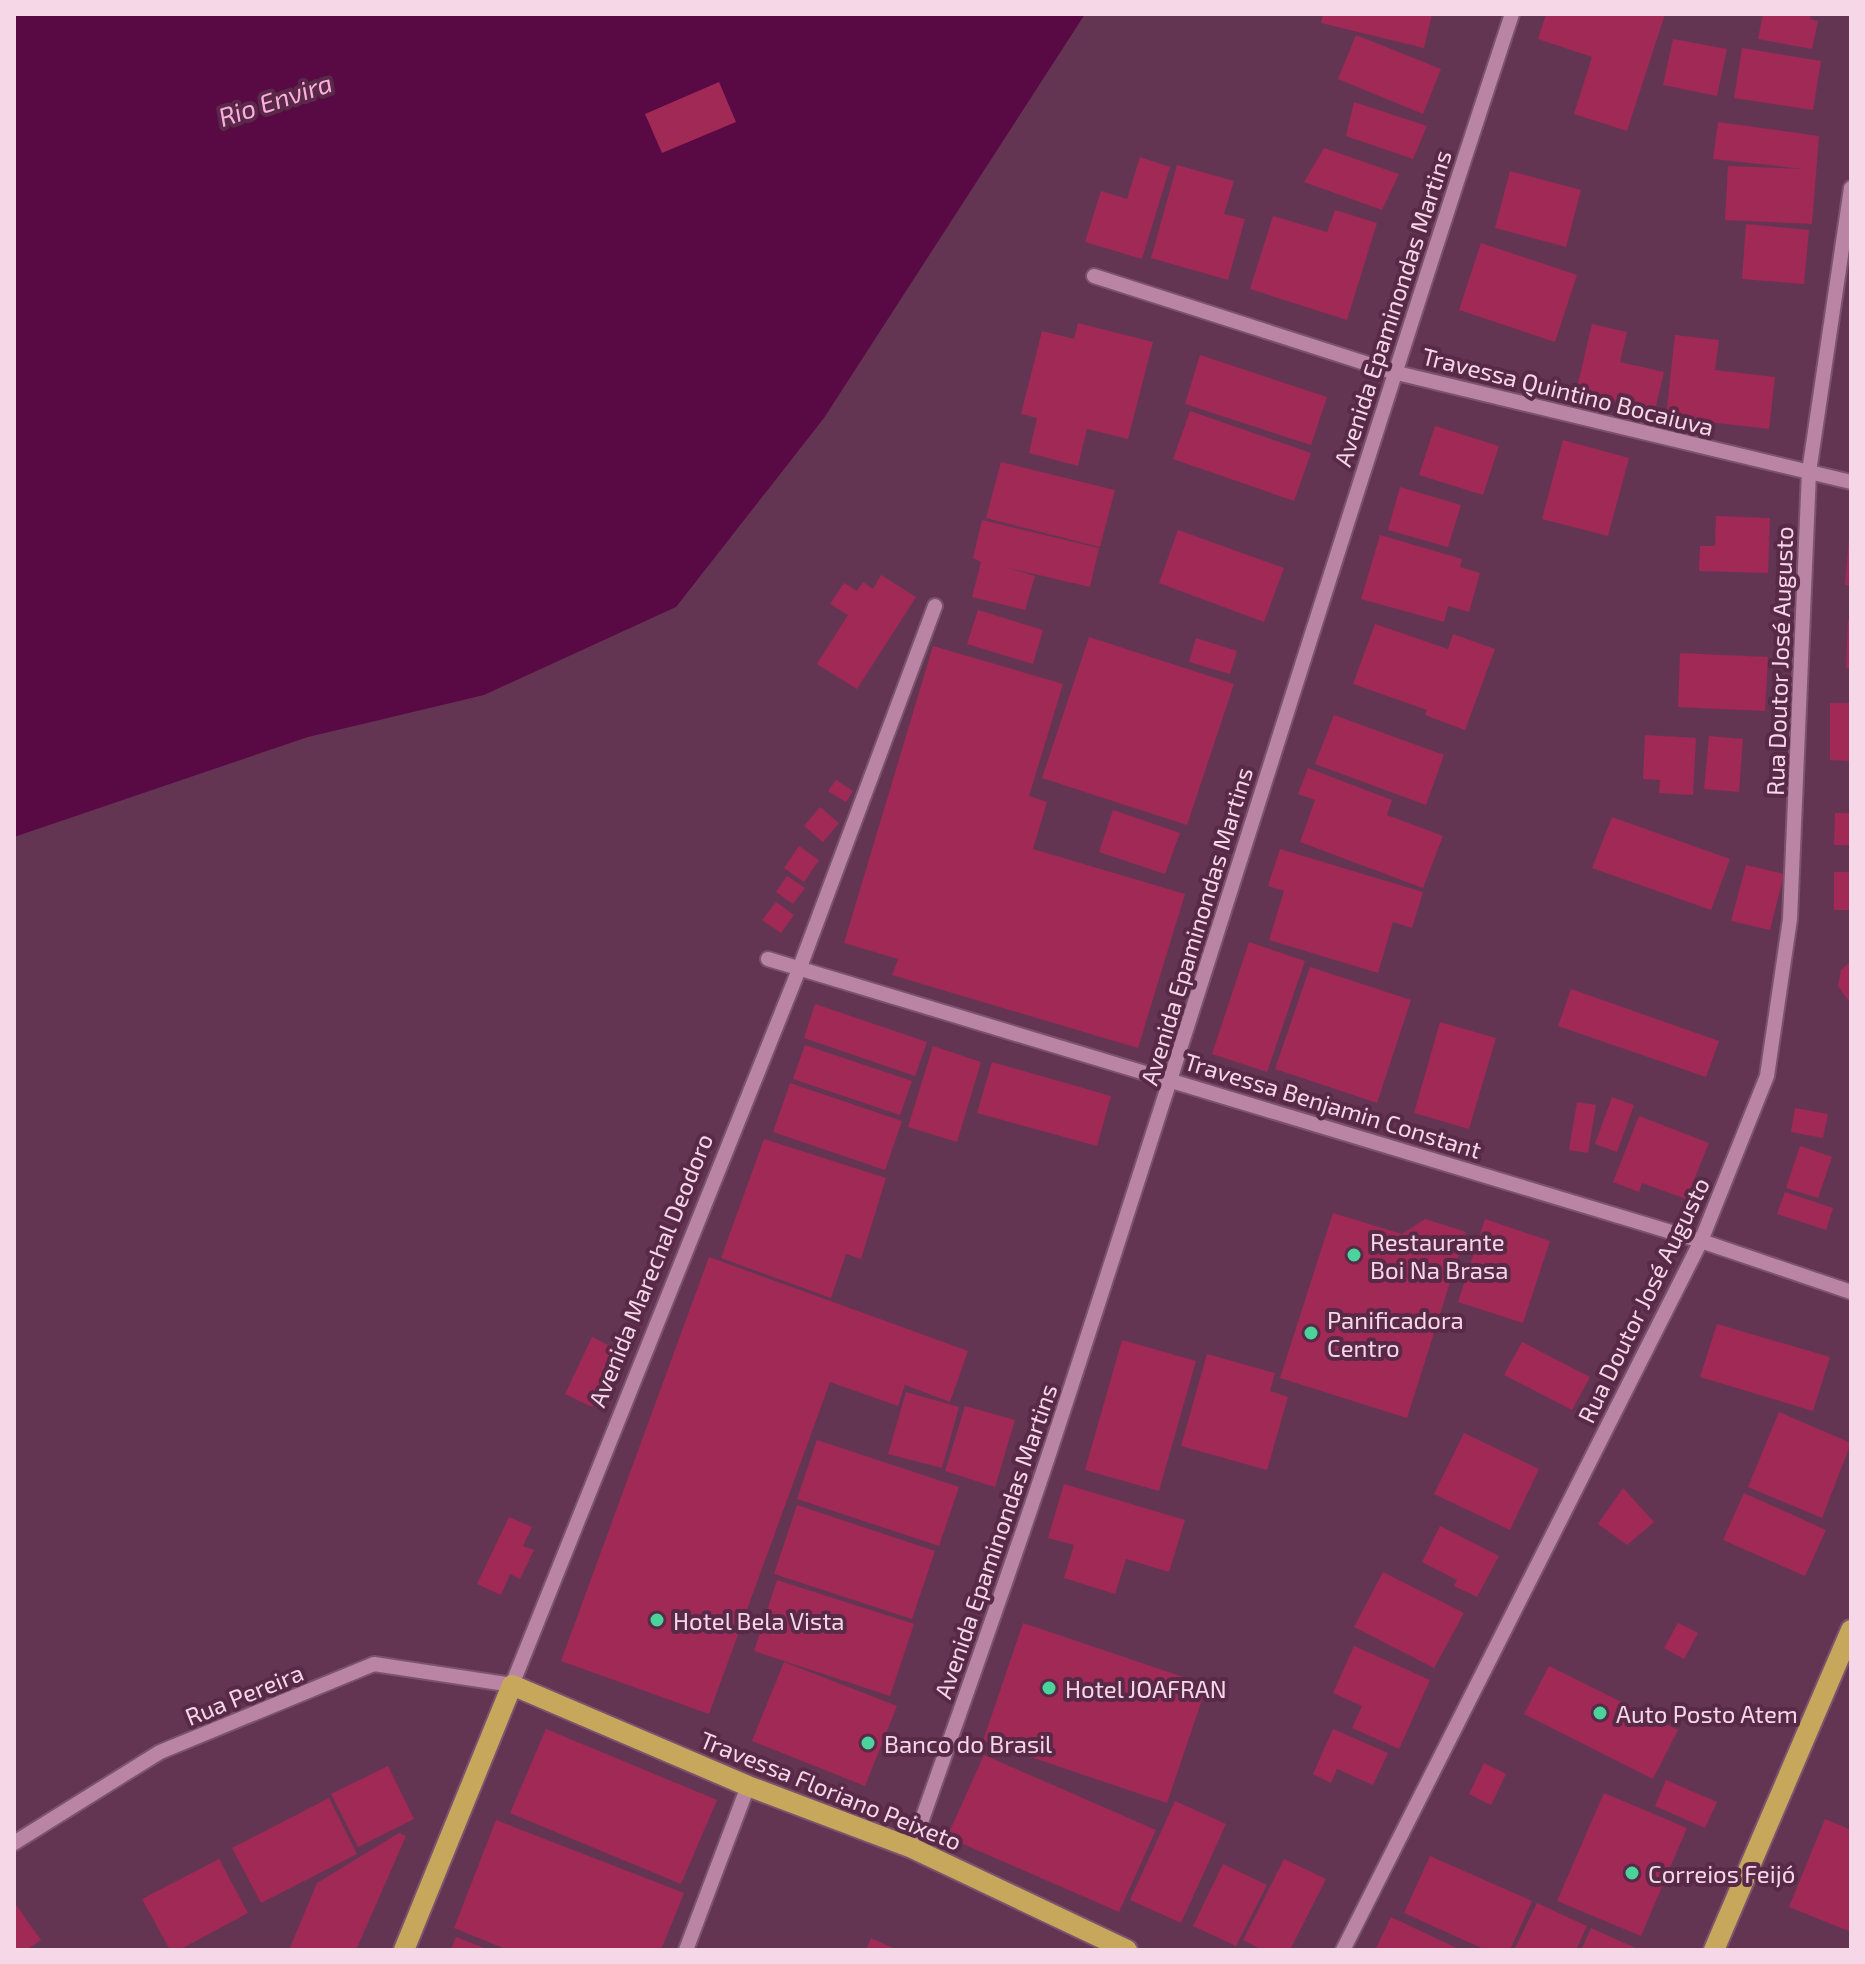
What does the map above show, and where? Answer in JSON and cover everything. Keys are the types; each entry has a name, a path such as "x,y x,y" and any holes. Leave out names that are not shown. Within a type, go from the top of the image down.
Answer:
{"main road":[{"path":"1714,1950 1851,1630"},
{"name":"Travessa Floriano Peixeto","path":"512,1685 748,1786 912,1848 1127,1950"},
{"name":"Avenida Marechal Deodoro","path":"404,1950 512,1685"}],"street":[{"name":"Avenida Epaminondas Martins","path":"912,1848 1047,1460 1393,372 1512,14"},
{"name":"Rua Doutor José Augusto","path":"1343,1950 1701,1241 1767,1076 1790,919 1809,472 1851,188"},
{"name":"Travessa Quintino Bocaiuva","path":"1094,276 1393,372 1851,482"},
{"name":"Avenida Marechal Deodoro","path":"512,1685 800,967 935,606"},
{"name":"Travessa Benjamin Constant","path":"768,959 1171,1078 1701,1241 1851,1292"},
{"name":"Rua Pereira","path":"14,1843 160,1752 374,1664 512,1685"},
{"path":"686,1950 748,1786"}],"water":[{"name":"Rio Envira","path":"14,14 1085,14 824,418 676,607 484,695 308,737 14,837"}],"building":[{"path":"1323,14 1432,14 1424,48 1321,23"},
{"path":"1546,14 1665,14 1627,131 1574,114 1592,57 1538,39"},
{"path":"1763,14 1811,14 1810,19 1818,21 1812,49 1758,39"},
{"path":"1356,35 1441,69 1423,114 1338,79"},
{"path":"1673,39 1727,49 1717,96 1663,85"},
{"path":"1742,48 1821,61 1813,110 1734,98"},
{"path":"719,82 736,122 662,153 645,114"},
{"path":"1354,102 1427,126 1413,159 1346,136"},
{"path":"1718,122 1819,136 1812,224 1725,220 1728,166 1804,169 1713,159"},
{"path":"1324,148 1399,174 1382,210 1304,182"},
{"path":"1140,157 1170,167 1142,259 1085,242 1101,191 1127,199"},
{"path":"1177,165 1234,181 1224,214 1245,219 1228,280 1151,258"},
{"path":"1510,171 1581,190 1566,247 1495,228"},
{"path":"1335,210 1377,223 1347,320 1250,289 1273,216 1327,232"},
{"path":"1746,224 1809,230 1804,284 1742,279"},
{"path":"1481,243 1577,275 1555,342 1459,310"},
{"path":"1078,323 1153,342 1128,439 1087,429 1078,466 1029,453 1037,418 1021,414 1042,331 1074,339"},
{"path":"1592,324 1627,332 1620,362 1664,372 1655,410 1576,392"},
{"path":"1675,335 1719,340 1715,370 1775,377 1769,429 1666,417"},
{"path":"1200,355 1327,397 1311,445 1185,404"},
{"path":"1190,411 1311,453 1294,501 1173,459"},
{"path":"1435,426 1499,446 1483,495 1419,475"},
{"path":"1563,440 1629,458 1608,536 1542,519"},
{"path":"1001,462 1115,490 1100,547 986,518"},
{"path":"1400,487 1461,505 1448,547 1388,530"},
{"path":"1716,516 1770,518 1768,573 1699,571 1700,546 1715,546"},
{"path":"982,520 1099,548 1090,587 1008,568 1035,576 1025,610 972,597 981,562 973,558"},
{"path":"1178,530 1284,568 1264,622 1159,583"},
{"path":"1380,535 1462,559 1460,567 1480,573 1469,612 1448,606 1444,622 1361,599"},
{"path":"1849,538 1851,585 1845,585"},
{"path":"881,575 916,597 857,689 817,664 848,615 830,604 844,583 857,591 863,582 873,589"},
{"path":"978,610 1043,630 1033,664 967,644"},
{"path":"1848,620 1851,621 1851,668 1846,668"},
{"path":"1375,624 1448,649 1453,634 1495,649 1465,730 1425,715 1427,710 1353,684"},
{"path":"1089,637 1234,684 1187,825 1042,778"},
{"path":"1196,638 1237,651 1230,674 1189,662"},
{"path":"933,646 1063,684 1029,796 1047,802 1033,849 1185,894 1138,1048 892,975 898,959 844,943"},
{"path":"1680,653 1768,657 1765,711 1678,707"},
{"path":"1830,703 1851,703 1851,761 1830,760"},
{"path":"1334,715 1444,755 1426,805 1315,764"},
{"path":"1645,735 1696,738 1693,795 1659,793 1660,780 1643,779"},
{"path":"1709,736 1743,739 1739,792 1704,789"},
{"path":"1308,768 1392,800 1387,815 1443,836 1423,888 1300,842 1315,800 1298,794"},
{"path":"836,780 853,791 846,802 828,791"},
{"path":"820,807 839,823 823,842 804,826"},
{"path":"1113,810 1180,833 1165,874 1099,852"},
{"path":"1835,813 1851,813 1851,845 1834,845"},
{"path":"1612,817 1730,859 1711,910 1592,868"},
{"path":"799,846 819,860 804,882 784,868"},
{"path":"1280,849 1423,892 1412,928 1393,922 1378,973 1269,940 1284,891 1268,886"},
{"path":"1746,865 1784,874 1770,930 1731,921"},
{"path":"1834,872 1851,872 1851,910 1834,910"},
{"path":"787,876 805,888 793,904 776,892"},
{"path":"776,902 794,915 781,933 762,920"},
{"path":"1249,942 1305,961 1267,1072 1212,1054"},
{"path":"1851,961 1851,1004 1838,986 1841,970"},
{"path":"1310,967 1411,1000 1377,1103 1275,1069"},
{"path":"1571,989 1719,1041 1706,1077 1558,1026"},
{"path":"815,1004 927,1042 915,1076 804,1038"},
{"path":"1440,1022 1496,1038 1469,1129 1414,1113"},
{"path":"805,1045 912,1081 900,1115 793,1079"},
{"path":"933,1046 981,1062 957,1142 908,1127"},
{"path":"992,1062 1111,1096 1097,1146 977,1113"},
{"path":"790,1083 902,1121 885,1170 773,1132"},
{"path":"1612,1097 1634,1105 1617,1152 1595,1144"},
{"path":"1577,1102 1596,1105 1588,1153 1569,1150"},
{"path":"1795,1108 1828,1114 1823,1138 1791,1132"},
{"path":"1639,1116 1709,1143 1686,1199 1642,1183 1639,1192 1613,1182"},
{"path":"764,1139 886,1178 861,1259 846,1254 831,1298 721,1258"},
{"path":"1800,1146 1832,1157 1818,1198 1786,1188"},
{"path":"1785,1192 1833,1208 1826,1230 1777,1214"},
{"path":"1333,1213 1402,1234 1425,1219 1466,1232 1407,1418 1280,1378"},
{"path":"1485,1219 1550,1241 1523,1323 1458,1302"},
{"path":"709,1257 968,1351 950,1402 905,1385 898,1406 830,1382 709,1714 561,1661"},
{"path":"1717,1324 1830,1357 1813,1411 1700,1377"},
{"path":"592,1337 620,1351 592,1407 565,1394"},
{"path":"1122,1340 1196,1361 1159,1491 1085,1470"},
{"path":"1522,1342 1590,1377 1572,1410 1504,1375"},
{"path":"1207,1354 1275,1373 1270,1391 1288,1397 1267,1470 1181,1446"},
{"path":"906,1392 959,1407 942,1468 888,1454"},
{"path":"965,1406 1015,1420 995,1487 945,1471"},
{"path":"1779,1412 1851,1443 1822,1518 1748,1487"},
{"path":"1464,1433 1539,1469 1510,1530 1434,1494"},
{"path":"817,1440 959,1487 939,1546 797,1499"},
{"path":"1064,1484 1185,1520 1169,1572 1126,1559 1115,1594 1064,1578 1074,1545 1048,1538"},
{"path":"1623,1488 1654,1522 1627,1545 1598,1524"},
{"path":"1744,1493 1826,1530 1805,1576 1723,1540"},
{"path":"797,1505 935,1551 912,1619 774,1574"},
{"path":"509,1517 532,1527 523,1546 534,1550 520,1579 510,1574 501,1595 477,1584"},
{"path":"1440,1526 1499,1556 1477,1597 1454,1586 1457,1580 1422,1562"},
{"path":"1383,1572 1464,1613 1434,1668 1354,1627"},
{"path":"777,1580 914,1624 890,1696 754,1651"},
{"path":"1023,1623 1207,1685 1167,1803 983,1741"},
{"path":"1678,1623 1698,1633 1684,1659 1664,1648"},
{"path":"1354,1646 1430,1680 1399,1749 1352,1728 1362,1706 1333,1693"},
{"path":"784,1662 897,1706 865,1786 752,1741"},
{"path":"1549,1666 1678,1730 1653,1779 1524,1714"},
{"path":"546,1729 717,1800 681,1884 510,1813"},
{"path":"1333,1729 1388,1753 1373,1785 1337,1769 1331,1783 1313,1774"},
{"path":"984,1755 1156,1830 1119,1912 947,1837"},
{"path":"1484,1763 1506,1774 1491,1805 1469,1794"},
{"path":"388,1766 414,1819 358,1847 331,1794"},
{"path":"1666,1780 1717,1802 1705,1828 1655,1806"},
{"path":"1604,1793 1687,1828 1641,1936 1557,1901"},
{"path":"329,1798 357,1854 261,1903 232,1848"},
{"path":"1175,1801 1226,1824 1181,1923 1130,1900"},
{"path":"1825,1819 1851,1830 1851,1932 1789,1907"},
{"path":"496,1820 684,1893 661,1950 508,1950 454,1928"},
{"path":"399,1833 406,1836 356,1950 289,1950 317,1883"},
{"path":"1430,1856 1532,1901 1510,1950 1486,1950 1404,1913"},
{"path":"219,1859 248,1913 179,1950 170,1950 142,1899"},
{"path":"1284,1859 1326,1879 1290,1950 1262,1950 1243,1940"},
{"path":"1223,1864 1267,1885 1236,1946 1193,1926"},
{"path":"14,1902 41,1940 26,1950 14,1950"},
{"path":"1537,1903 1587,1926 1576,1950 1514,1950"},
{"path":"1391,1917 1461,1950 1375,1950"},
{"path":"1591,1928 1640,1950 1581,1950"},
{"path":"456,1937 489,1950 451,1950"},
{"path":"871,1938 897,1950 866,1950"}],"place":[{"name":"Restaurante Boi Na Brasa","path":"1354,1255"},
{"name":"Panificadora Centro","path":"1311,1333"},
{"name":"Hotel Bela Vista","path":"657,1620"},
{"name":"Hotel JOAFRAN","path":"1049,1688"},
{"name":"Auto Posto Atem","path":"1600,1713"},
{"name":"Banco do Brasil","path":"868,1743"},
{"name":"Correios Feijó","path":"1632,1873"}]}
